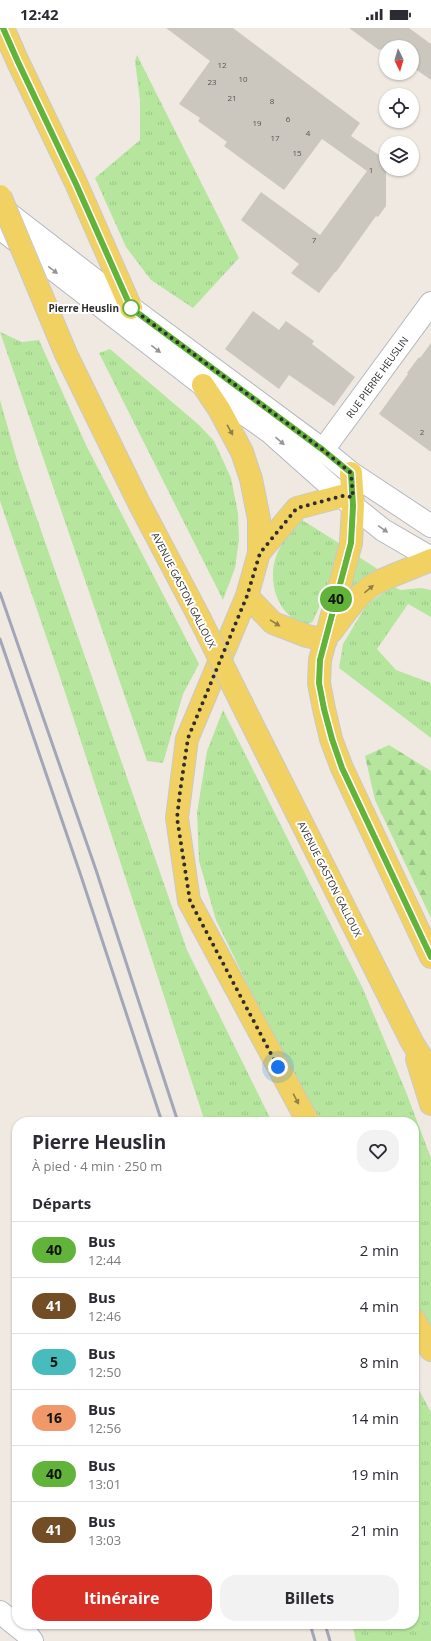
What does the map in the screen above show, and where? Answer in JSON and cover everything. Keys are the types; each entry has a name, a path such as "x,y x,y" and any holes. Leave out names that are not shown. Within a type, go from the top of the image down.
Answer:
{"main road":[{"path":"3,28 97,230 131,308"},
{"name":"AVENUE GASTON GALLOUX","path":"0,196 66,354 138,501 198,616 412,1042 431,1072"},
{"path":"0,207 131,308 323,450 351,473 431,526"},
{"path":"0,228 203,385 270,432 383,530 431,559"},
{"name":"RUE PIERRE HEUSLIN","path":"323,450 431,303"},
{"path":"203,385 219,409 242,452 251,479 258,519 260,553 247,596 188,738 177,818 190,901 305,1117"},
{"path":"351,473 351,543 320,660 319,683 332,739 342,768 431,957"},
{"path":"260,553 297,508 350,500 377,505 431,539"},
{"path":"326,640 344,614 367,590 376,583 431,559"},
{"path":"247,596 273,623 307,636 326,640"},
{"name":"AVENUE GASTON GALLOUX","path":"412,1042 431,1104"},
{"path":"419,1327 431,1350"},
{"path":"0,1612 12,1622"},
{"path":"21,1629 32,1641"}],"green space":[{"path":"137,55 239,258 193,308 151,280 126,247 95,178 140,140 140,100 135,61"},
{"path":"0,332 22,342 39,340 86,445 199,664 183,694 163,763 147,761"},
{"path":"110,349 199,425 214,441 231,478 238,513 239,540 235,568 223,600 99,353"},
{"path":"0,400 19,467 187,950 270,1117 203,1117 61,680 0,501"},
{"path":"302,520 342,545 338,565 313,621 309,624 303,624 286,613 276,596 273,582 275,559 278,551 286,537"},
{"path":"359,557 379,570 348,594"},
{"path":"393,586 400,590 421,588 431,590 431,617 408,604 377,649 396,670 431,683 431,738 339,668 343,644 367,604"},
{"path":"223,710 363,989 415,1117 317,1117 256,1002 216,920 199,861 197,813 207,751"},
{"path":"389,745 431,771 431,918 375,800 365,756"},
{"path":"419,1126 431,1158 431,1331 419,1308"},
{"path":"419,1390 431,1412 431,1641 356,1641 353,1629 419,1629"}],"building":[{"path":"166,28 233,28 360,123 351,136 379,155 379,176 386,176 386,206 378,217 376,216 319,293 291,273 299,264 241,220 261,192 320,235 367,171 322,139 284,190 224,146 227,142 198,121 200,118 179,104 210,61"},
{"path":"349,28 409,28 431,44 431,80 419,72 419,40 379,40 379,50"},
{"path":"253,311 279,330 286,321 314,341 312,344 355,377 334,406 289,375 279,389 225,349"},
{"path":"431,343 431,452 379,414 408,374 407,373"}],"railway":[{"path":"0,593 96,870 176,1117"},
{"path":"0,639 81,876 160,1117"},
{"path":"311,1629 315,1641"},
{"path":"326,1629 330,1641"}],"bus line":[{"name":"40","path":"3,28 76,184 131,308 323,450 351,473 353,529 351,543 320,660 319,683 332,739 342,768 431,957"}],"place":[{"name":"Pierre Heuslin","path":"131,308"}],"route":[{"path":"131,308 323,450 351,473 353,497 342,496 311,503 297,508 260,553 247,596 188,738 177,818 190,901 278,1067"}]}
